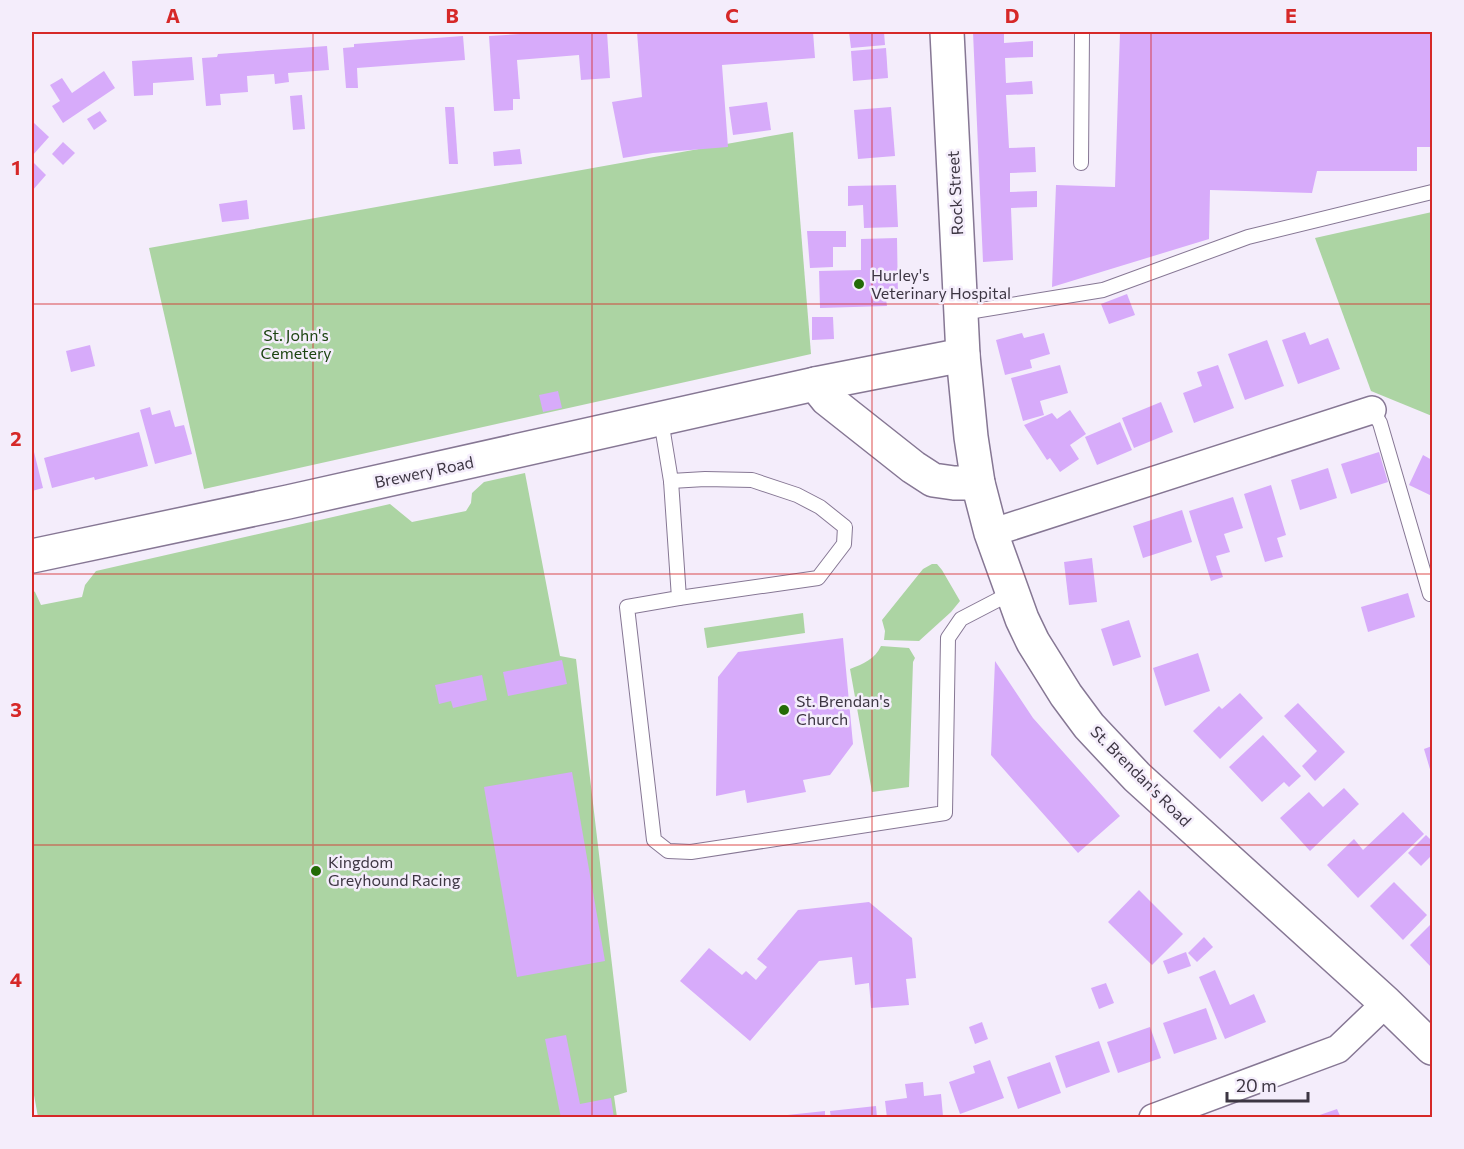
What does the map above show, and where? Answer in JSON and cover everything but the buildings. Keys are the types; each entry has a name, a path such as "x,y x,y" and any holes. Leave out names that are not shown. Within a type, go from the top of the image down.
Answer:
{"main road":[{"name":"Rock Street","path":"946,32 963,355"},
{"name":"Brewery Road","path":"32,556 276,505 815,384 963,355"},
{"name":"St. Brendan's Road","path":"963,355 978,483 991,533 1011,593 1033,642 1057,682 1089,726 1137,777 1432,1048"},
{"path":"815,384 827,399 913,467 933,480 978,483"}],"street":[{"path":"991,533 1372,410"},
{"path":"1153,1118 1338,1049 1386,1004"}],"lane":[{"path":"1081,163 1082,32"},
{"path":"962,313 1103,290 1248,237 1432,192"},
{"path":"1372,410 1380,423 1430,594"},
{"path":"661,420 670,482 680,598"},
{"path":"670,482 705,479 752,480 813,503 845,527 844,543 818,578 627,607 654,840 668,851 691,852 945,813 948,638 961,619 1011,593"}],"green space":[{"name":"St. John's Cemetery","path":"793,132 811,354 204,489 149,248"},
{"path":"1432,212 1432,416 1371,391 1315,238"},
{"name":"Kingdom Greyhound Racing","path":"525,473 560,656 576,659 627,1092 614,1096 617,1117 38,1117 32,1084 32,590 41,605 82,597 85,585 96,571 390,504 412,522 466,511 471,503 472,493 484,482"},
{"path":"937,564 942,570 960,601 919,641 884,640 885,631 882,620 923,569"},
{"path":"803,613 805,633 707,648 704,628"},
{"path":"881,646 909,648 915,658 913,662 909,787 872,792 850,669 872,658"}],"place":[{"name":"Hurley's Veterinary Hospital","path":"859,284"},
{"name":"St. Brendan's Church","path":"784,710"},
{"name":"Kingdom Greyhound Racing","path":"316,871"}]}
